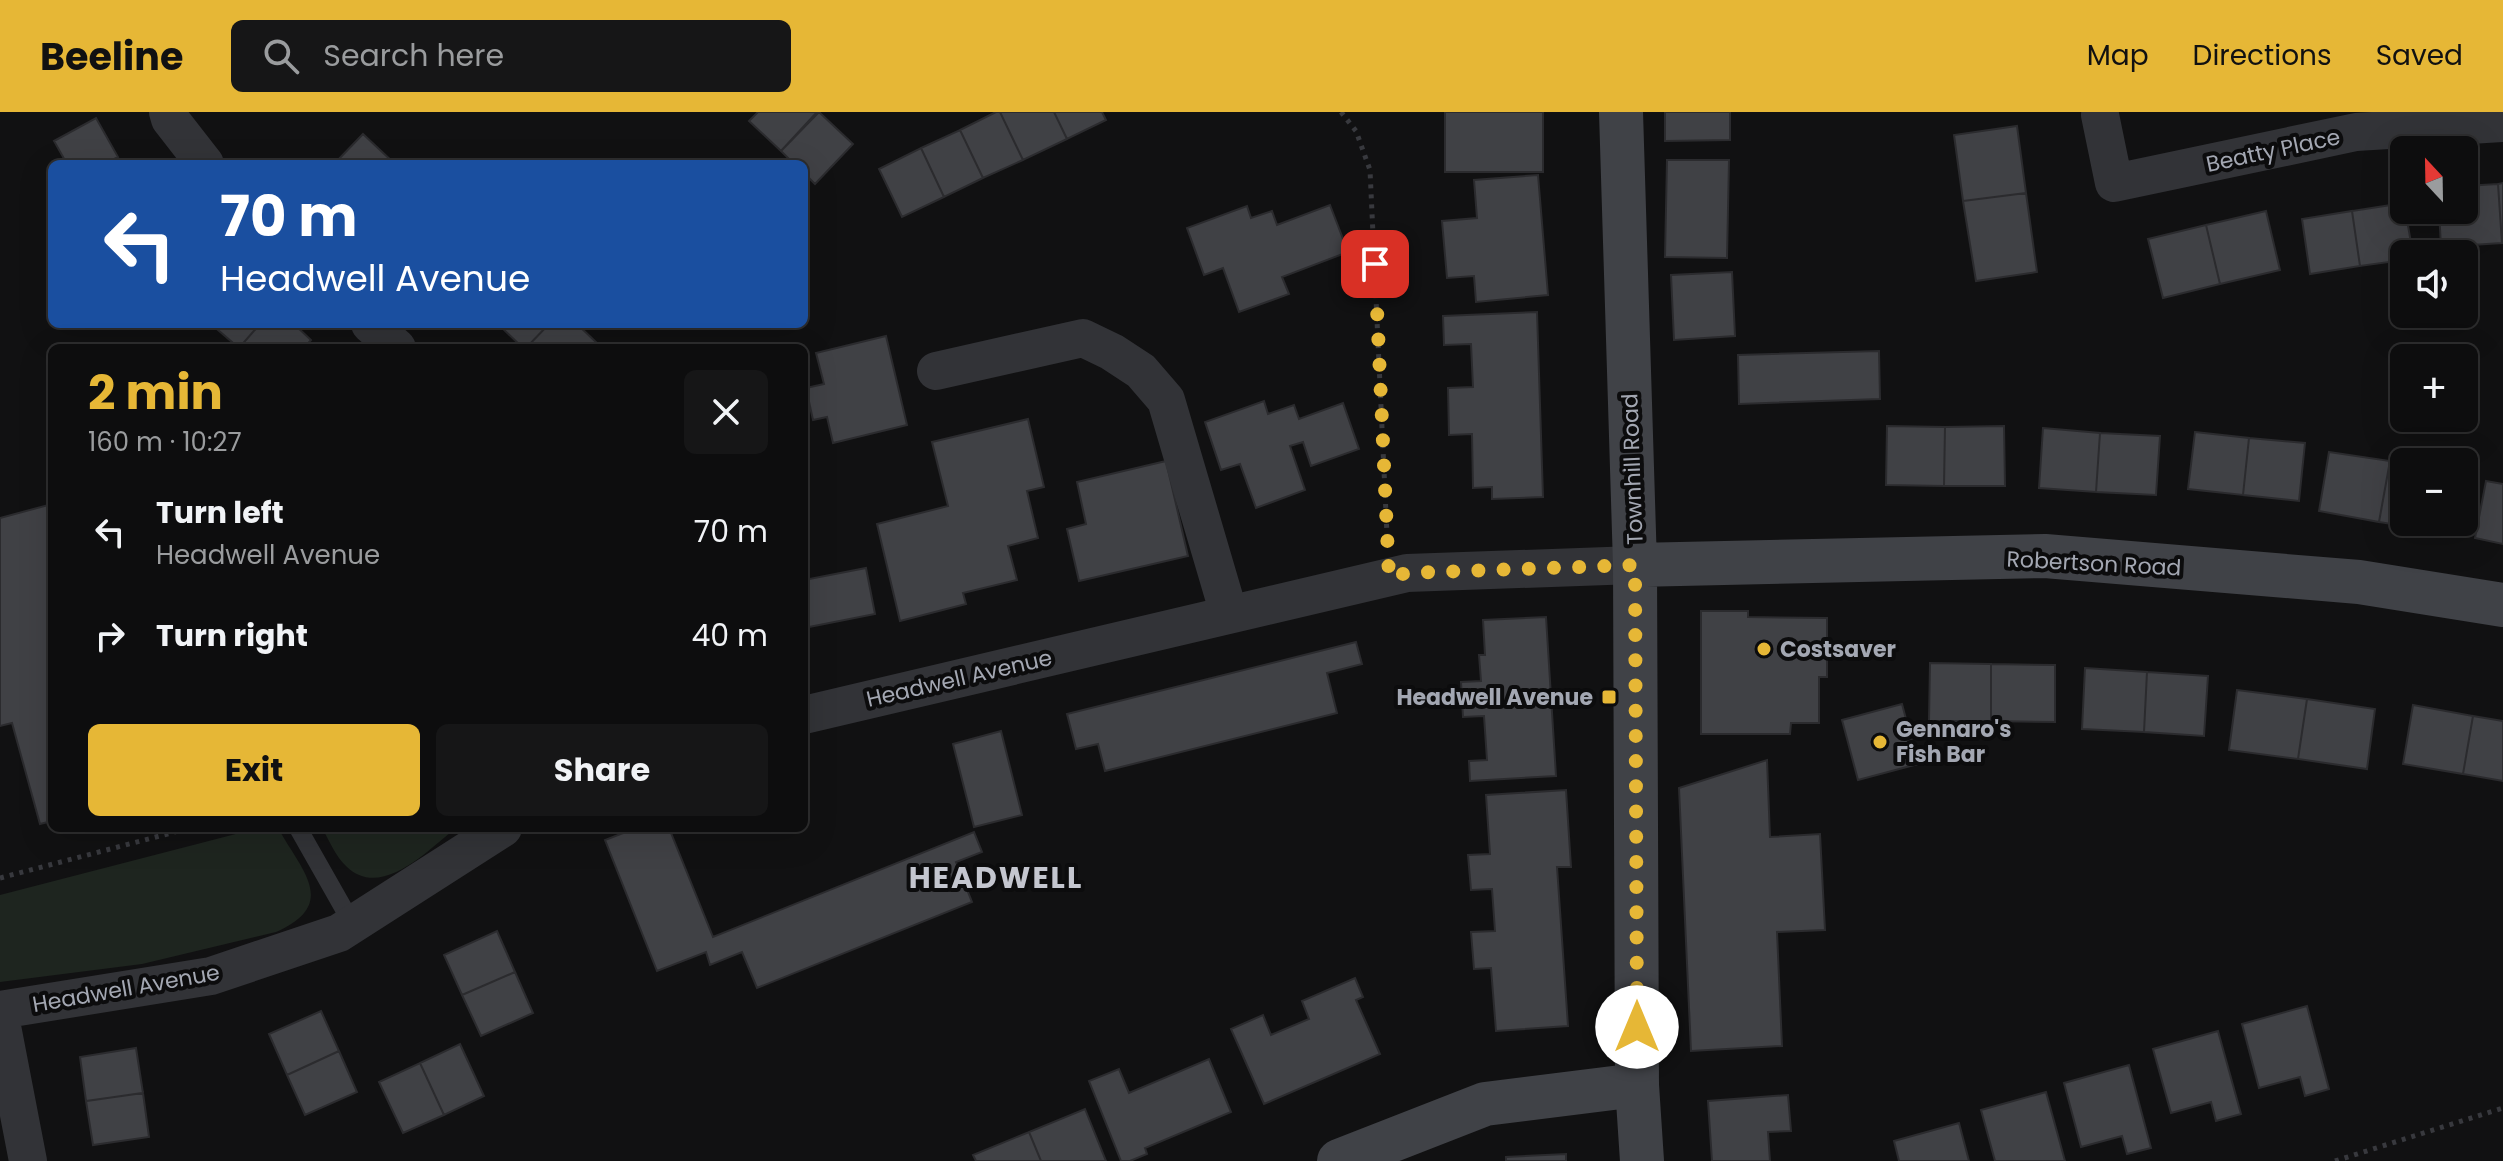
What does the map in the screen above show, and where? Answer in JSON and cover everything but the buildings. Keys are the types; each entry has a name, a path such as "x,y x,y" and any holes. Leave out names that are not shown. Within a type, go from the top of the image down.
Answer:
{"street":[{"path":"168,112 170,119 202,160"},
{"name":"Townhill Road","path":"1621,112 1635,565 1637,1085 1642,1161"},
{"name":"Beatty Place","path":"2100,115 2114,183 2356,132 2503,123"},
{"path":"374,328 392,344"},
{"path":"936,371 1083,338 1141,371 1166,400 1229,614"},
{"name":"Robertson Road","path":"1635,565 2045,556 2359,582 2503,605"},
{"name":"Headwell Avenue","path":"808,714 1407,573 1635,565"},
{"name":"Headwell Avenue","path":"0,1010 211,976 339,933 497,832"},
{"path":"0,1016 28,1161"},
{"path":"1339,1161 1485,1104 1637,1085"}],"lane":[{"path":"300,832 353,925"}],"path":[{"path":"1341,112 1356,131 1370,170 1389,577"},
{"path":"0,878 175,832"},
{"path":"2335,1161 2503,1108"}],"shaded area":[{"path":"244,832 280,832 305,872 311,898 306,910 295,921 276,932 142,964 0,982 0,895"},
{"path":"324,832 451,832 404,868 374,878 360,875 346,866"}],"place":[{"name":"Costsaver","path":"1764,649"},
{"name":"Headwell Avenue","path":"1609,697"},
{"name":"Gennaro's Fish Bar","path":"1880,742"}],"district":[{"name":"HEADWELL","path":"996,878"}],"route":[{"path":"1375,264 1389,577 1407,573 1635,565 1637,1027"}]}
